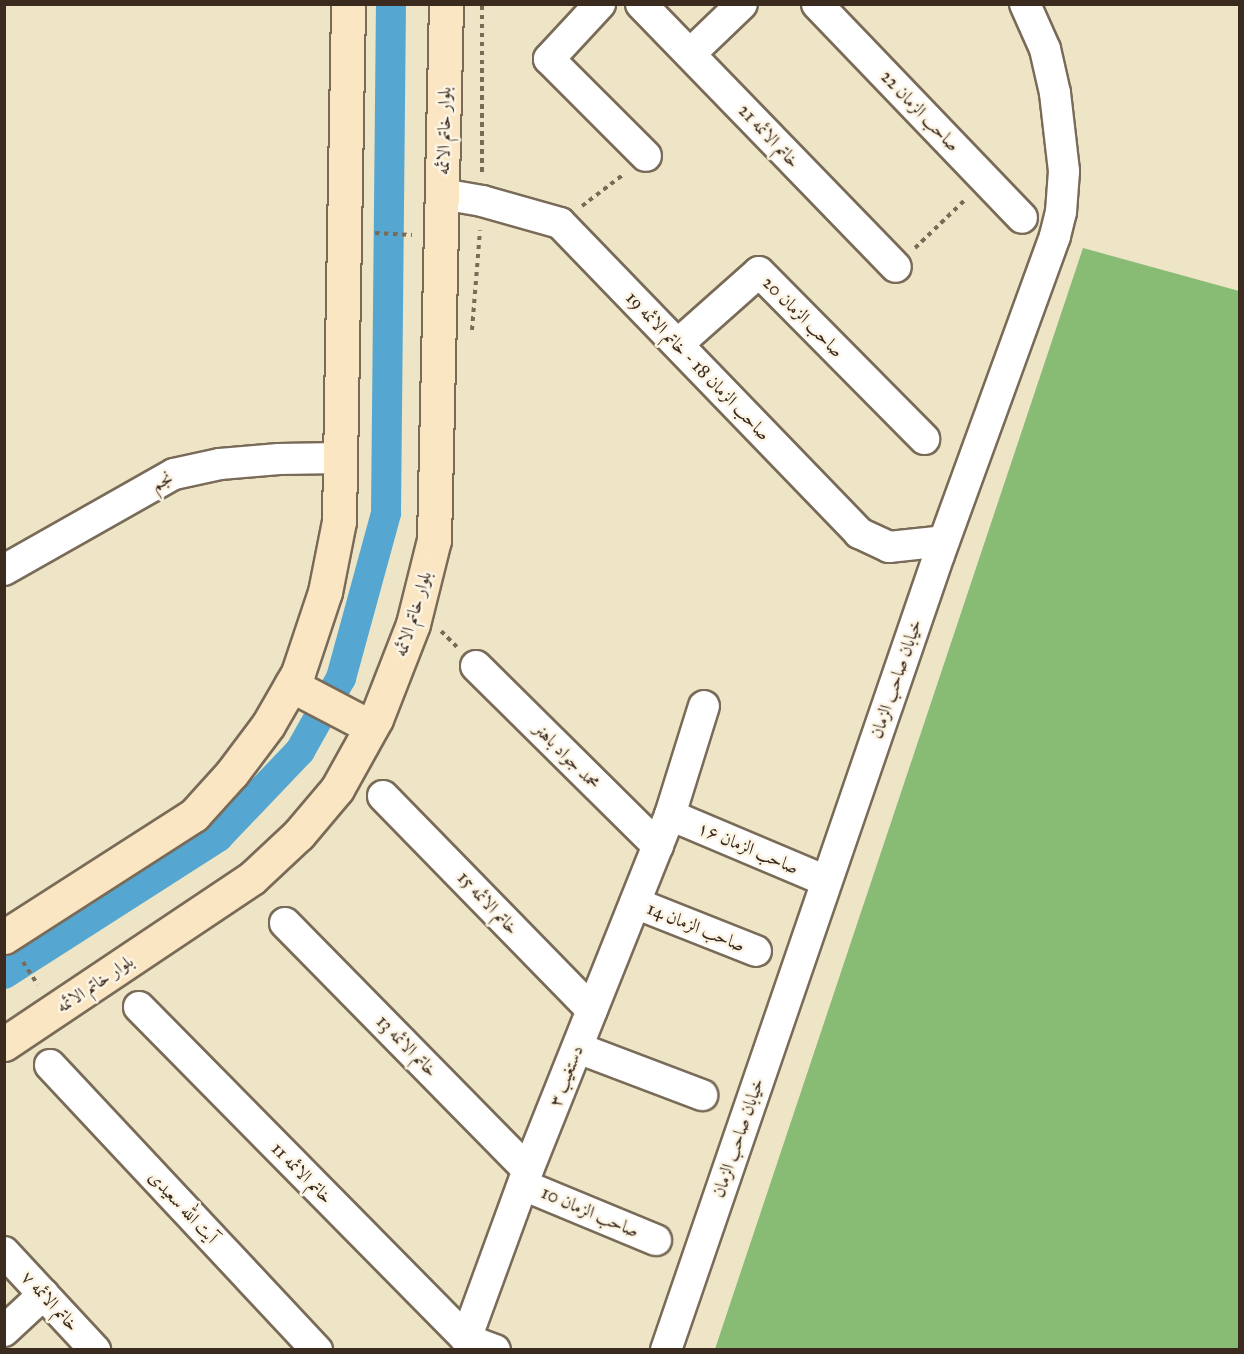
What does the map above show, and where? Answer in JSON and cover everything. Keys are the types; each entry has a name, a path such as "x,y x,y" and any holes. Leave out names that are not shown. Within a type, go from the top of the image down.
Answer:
{"main road":[{"path":"5,937 194,815 232,773 268,725 292,686 326,592 339,521 348,4"},
{"name":"بلوار خاتم الائمه","path":"4,1044 252,878 299,834 337,789 370,726 417,608 434,540 446,4"},
{"path":"292,686 370,726"}],"street":[{"path":"600,4 549,59 646,156"},
{"name":"خاتم الائمه 21","path":"641,4 896,267"},
{"path":"690,54 741,4"},
{"name":"صاحب الزمان 22","path":"817,4 1023,218"},
{"name":"خیابان صاحب الزمان","path":"666,1350 944,541 1053,243 1061,212 1064,171 1055,93 1045,50 1025,4"},
{"name":"صاحب الزمان 18 - خاتم الائمه 19","path":"442,194 482,201 560,223 859,533 889,547 944,541"},
{"name":"صاحب الزمان 20","path":"678,344 759,272 924,439"},
{"name":"نجم","path":"4,570 174,474 220,464 279,459 340,458"},
{"name":"محمد جواد باهنر","path":"476,666 658,846"},
{"name":"دستغیب ۳","path":"465,1339 526,1177 658,846 704,706"},
{"name":"خاتم الائمه 15","path":"383,796 592,1010"},
{"name":"صاحب الزمان ۱۶","path":"670,814 826,882"},
{"name":"صاحب الزمان 14","path":"635,903 756,951"},
{"name":"خاتم الائمه 13","path":"285,923 526,1177"},
{"name":"خاتم الائمه 11","path":"139,1007 465,1339"},
{"path":"578,1048 702,1095"},
{"name":"آیت الله سعیدی","path":"50,1065 299,1344"},
{"name":"صاحب الزمان 10","path":"526,1177 656,1240"},
{"name":"خاتم الائمه ۷","path":"4,1252 95,1350"},
{"path":"4,1331 44,1294"},
{"path":"465,1339 495,1350"}],"path":[{"path":"472,331 482,201 482,4"},
{"path":"560,223 646,156"},
{"path":"896,267 986,180"},
{"path":"344,232 442,236"},
{"path":"417,608 476,666"},
{"path":"5,937 55,1011"}],"green space":[{"path":"1083,248 1239,291 1239,1349 715,1349"}],"waterway":[{"path":"4,974 218,837 300,751 341,678 386,513 391,4"}]}
